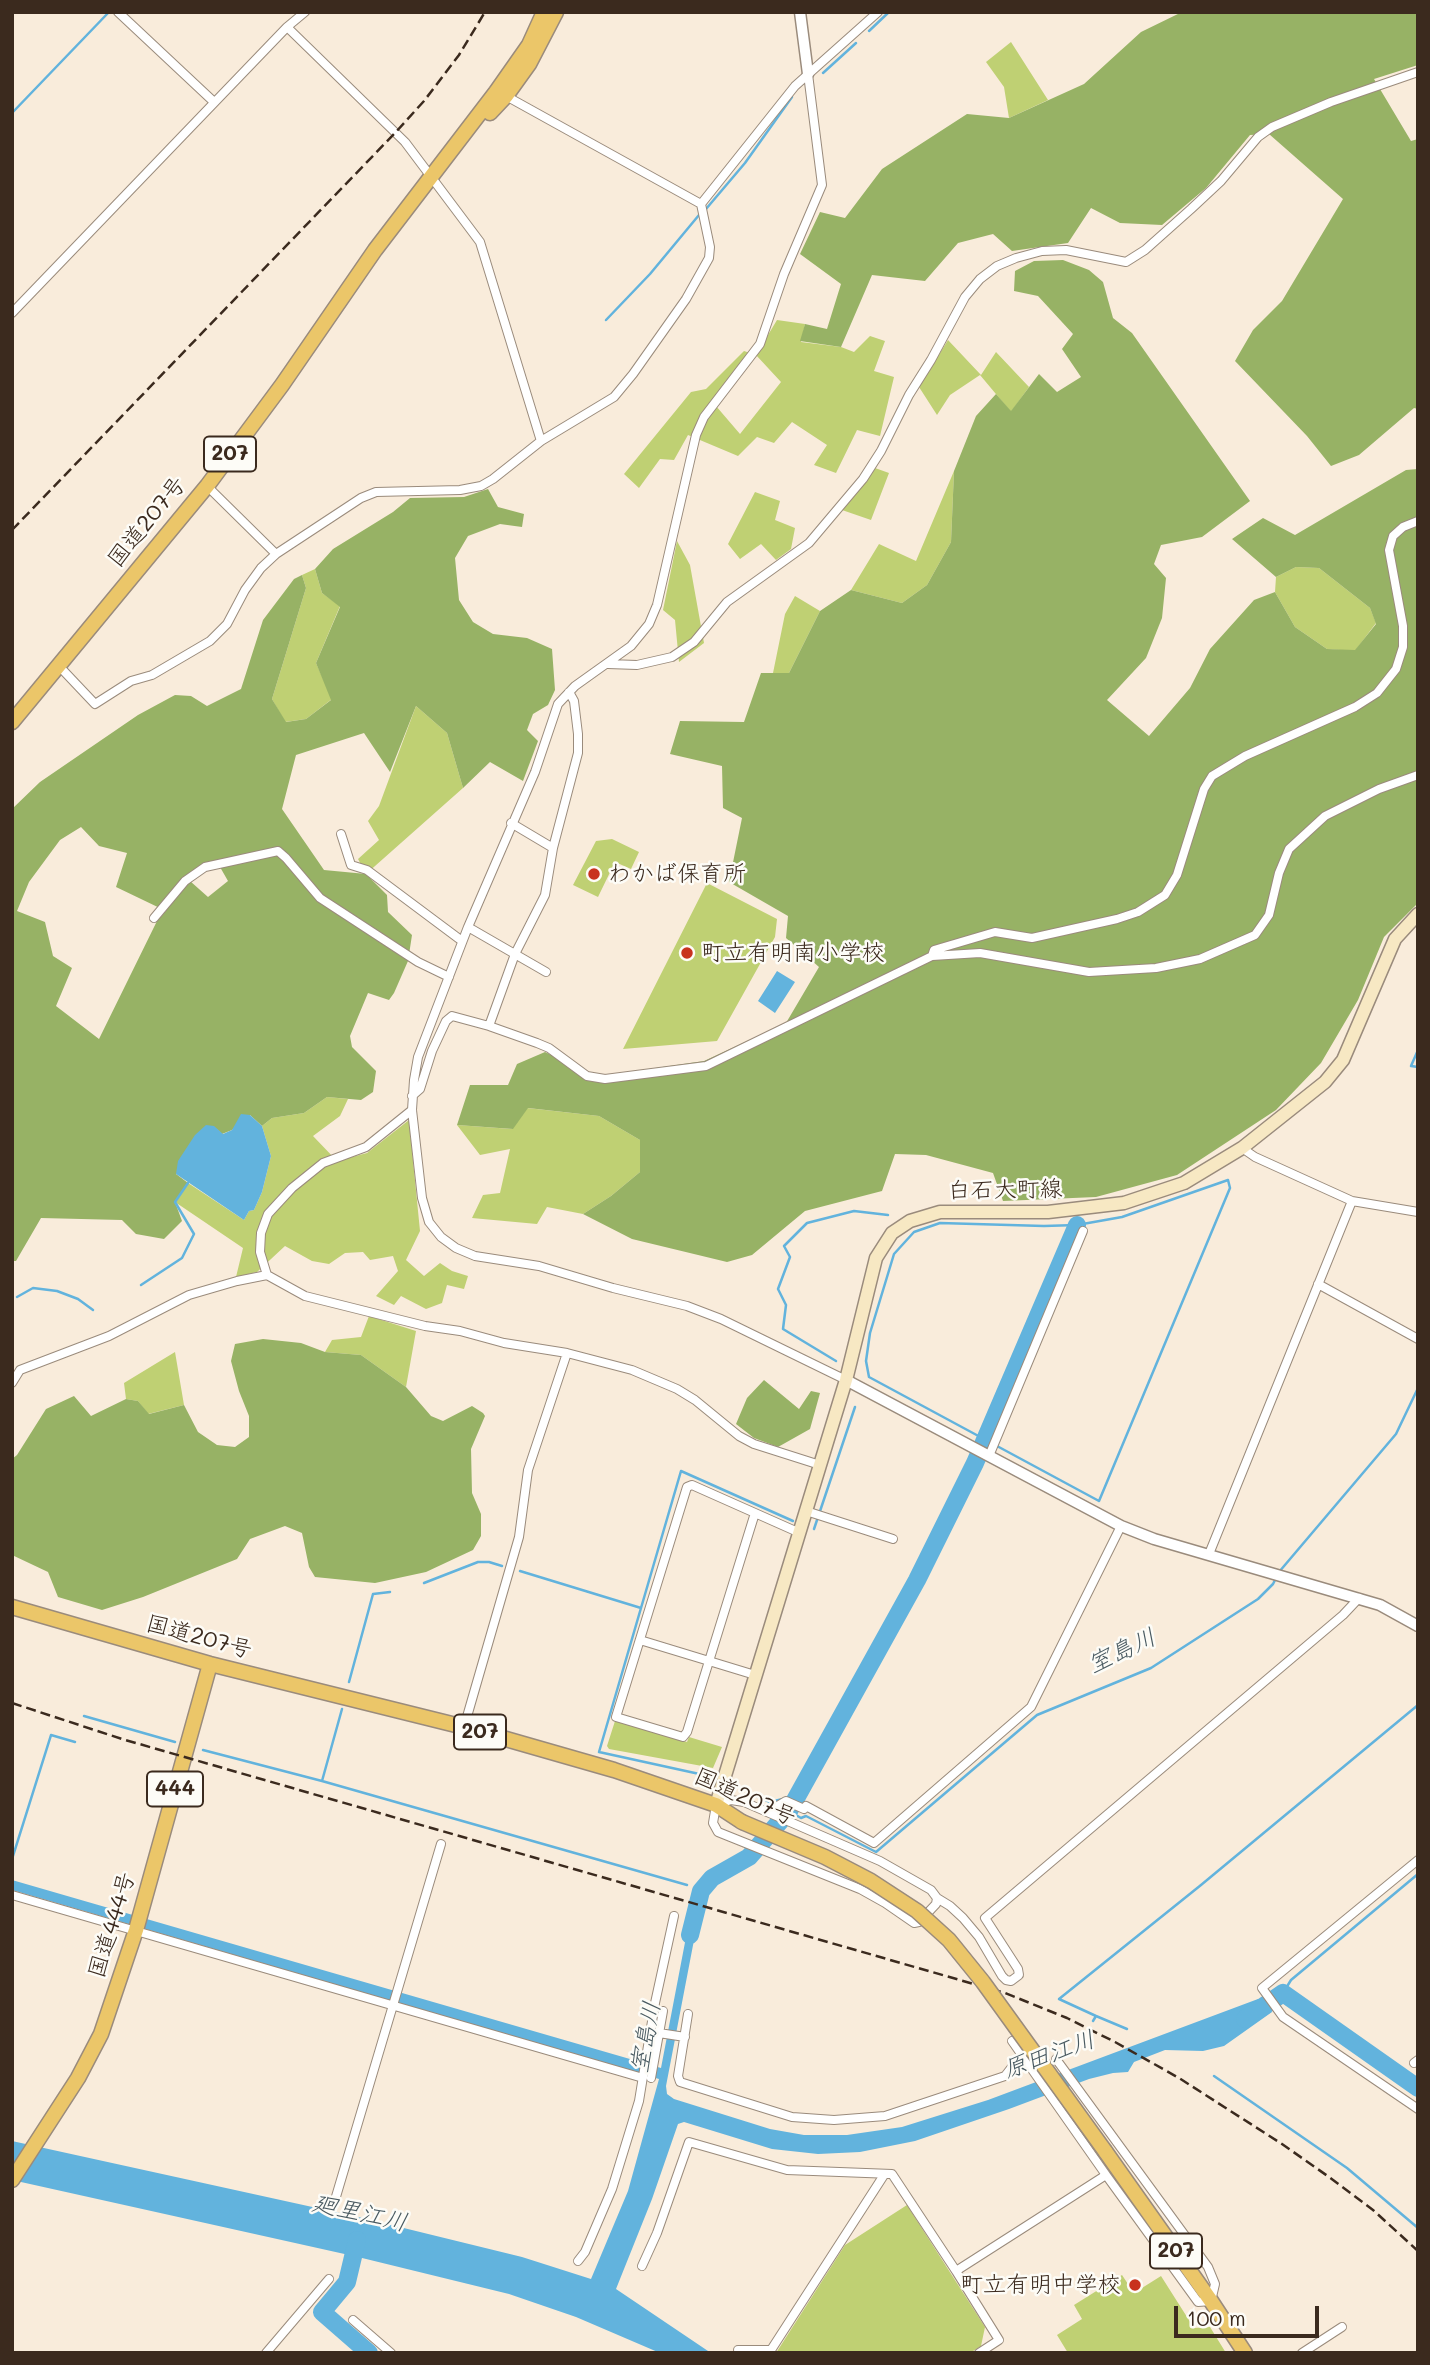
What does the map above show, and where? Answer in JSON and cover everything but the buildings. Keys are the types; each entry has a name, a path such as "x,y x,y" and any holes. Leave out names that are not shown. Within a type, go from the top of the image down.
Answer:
{"highway":[{"name":"国道207号","path":"12,722 207,485 282,385 375,250 522,54 544,12"},
{"name":"国道207号","path":"432,175 506,96 529,64 556,12"},
{"name":"国道207号","path":"12,1607 209,1664 464,1727 614,1770 716,1805 742,1822 825,1857 871,1881 917,1911 948,1940 983,1982 1211,2301 1245,2353"},
{"name":"国道444号","path":"12,2180 78,2078 101,2034 141,1913 209,1664"}],"main road":[{"name":"白石大町線","path":"716,1805 800,1533 815,1513 820,1465 846,1380 876,1258 892,1233 909,1221 940,1212 1048,1212 1124,1203 1184,1183 1242,1147 1325,1082 1343,1060 1395,939 1418,914"}],"street":[{"path":"118,12 214,102"},
{"path":"12,313 287,27 305,12"},
{"path":"800,12 822,185 785,274 760,344 704,416 696,435 657,605 649,624 631,646 569,692 558,704 535,772 462,941 418,1057 412,1110 422,1198 429,1222 441,1237 456,1248 475,1256 538,1266 687,1306 721,1319 846,1380 974,1448 992,1448 1121,1526 1154,1539 1380,1605 1418,1626"},
{"path":"701,204 795,86 878,12"},
{"path":"287,27 405,142 480,242 541,442"},
{"path":"608,664 637,665 672,657 694,642 727,602 809,543 863,479 881,451 908,395 931,360 965,297 980,279 997,266 1042,251 1066,250 1126,262 1145,250 1222,181 1258,138 1272,127 1331,102 1418,72"},
{"path":"60,666 95,704 131,681 152,675 210,641 227,624 244,590 261,568 276,554 361,498 376,492 460,490 481,486 541,442 614,397 667,327 709,258 710,247 701,204 506,96"},
{"path":"207,485 276,554"},
{"path":"932,957 934,950 995,932 1032,938 1117,919 1138,912 1165,895 1177,875 1204,789 1212,776 1245,756 1355,707 1377,693 1396,669 1403,647 1403,626 1390,550 1393,536 1403,527 1418,521"},
{"path":"489,1026 515,954 545,895 578,753 574,701 569,692"},
{"path":"412,1096 419,1089 446,1021 452,1016 549,1048 587,1076 605,1079 706,1066 932,957 979,953 1089,972 1156,968 1200,959 1255,935 1269,915 1279,873 1289,849 1325,816 1379,789 1418,775"},
{"path":"511,823 554,848"},
{"path":"341,834 351,865 368,870 462,941"},
{"path":"154,918 185,881 205,867 278,852 320,898 418,962 449,977"},
{"path":"468,927 546,972"},
{"path":"267,1275 260,1252 261,1233 268,1214 292,1188 323,1163 366,1147 412,1110"},
{"path":"1242,1147 1255,1157 1352,1201 1418,1212"},
{"path":"1209,1554 1352,1201"},
{"path":"992,1448 1083,1231"},
{"path":"12,1383 20,1370 109,1336 190,1295 267,1275 304,1296 425,1326 567,1353 632,1370 677,1389 695,1400 739,1436 754,1444 820,1465"},
{"path":"1318,1284 1418,1339"},
{"path":"464,1727 519,1537 528,1470 567,1353"},
{"path":"12,1361 20,1370"},
{"path":"755,1513 687,1732 683,1737 617,1717 687,1487 692,1485 755,1513 800,1533"},
{"path":"815,1513 893,1539"},
{"path":"773,1814 776,1807 786,1801 804,1809 806,1805 874,1843 1031,1707 1121,1526"},
{"path":"937,1898 936,1904 919,1922 914,1923 860,1889 718,1832 713,1823 716,1805 730,1800 744,1802 880,1861 931,1889 937,1898 963,1918 1006,1980 1016,1979 1019,1975 1018,1969 985,1918 1343,1615 1359,1598"},
{"path":"640,1640 755,1675"},
{"path":"335,2200 441,1844"},
{"path":"1418,1860 1262,1988 1283,2017 1418,2109"},
{"path":"12,1895 647,2078"},
{"path":"650,2063 655,2003 674,1916"},
{"path":"578,2262 585,2252 612,2189 647,2078 663,2011"},
{"path":"688,2014 678,2076 680,2082 792,2117 834,2120 885,2116 1005,2076 1021,2054"},
{"path":"659,2033 685,2037"},
{"path":"1012,2041 1198,2302 1211,2301 1215,2284 1208,2267 1056,2059"},
{"path":"642,2266 657,2233 689,2142 787,2170 892,2175 898,2180 999,2340 979,2353"},
{"path":"738,2350 771,2350 884,2175"},
{"path":"956,2272 1106,2175"},
{"path":"266,2353 329,2279"},
{"path":"353,2320 391,2353"},
{"path":"1302,2353 1342,2327"}],"green space":[{"path":"1182,12 1418,12 1418,65 1374,79 1411,141 1418,139 1418,409 1414,408 1359,455 1331,466 1307,436 1235,361 1253,330 1282,301 1343,199 1269,134 1250,135 1206,188 1162,225 1120,223 1091,208 1068,243 1012,251 993,234 958,243 925,281 872,275 841,347 800,341 805,324 827,329 841,284 800,254 820,212 845,218 882,169 967,114 1009,118 1084,84 1141,32"},
{"path":"1011,42 1048,100 1009,118 1004,87 986,62"},
{"path":"1063,260 1089,270 1103,282 1113,318 1132,333 1250,501 1202,537 1161,545 1154,564 1166,578 1162,618 1146,658 1107,700 1149,736 1190,688 1210,649 1254,600 1275,592 1295,627 1327,649 1355,650 1376,624 1370,608 1319,568 1296,567 1276,577 1232,539 1263,518 1295,535 1406,470 1418,469 1418,903 1384,937 1358,1000 1321,1063 1276,1110 1177,1175 1096,1197 1003,1201 993,1173 926,1155 895,1154 882,1191 805,1211 752,1255 727,1262 632,1239 583,1214 611,1196 640,1172 640,1140 599,1116 528,1108 513,1129 457,1125 470,1085 508,1085 517,1064 545,1052 589,1073 607,1075 704,1061 786,1023 819,967 786,938 788,916 729,882 742,818 723,808 722,766 670,754 680,721 744,722 761,673 789,673 820,611 851,590 902,603 927,585 951,542 954,471 976,416 996,394 1011,411 1039,374 1057,392 1081,377 1062,349 1073,334 1038,296 1014,291 1015,271 1034,261"},
{"path":"777,320 805,324 801,342 841,347 854,352 870,336 885,341 874,371 894,377 880,436 857,430 836,473 814,465 827,445 792,422 774,443 757,437 738,456 688,435 674,460 660,459 639,488 624,474 691,392 706,389 744,351 756,355","holes":["756,355 781,382 740,434 716,406"]},
{"path":"948,340 981,375 996,352 1029,387 1011,412 980,375 950,395 937,415 919,387"},
{"path":"875,468 889,473 871,520 842,510"},
{"path":"954,471 951,542 927,585 902,603 851,590 879,544 916,561"},
{"path":"488,489 498,507 524,514 522,527 500,524 468,536 455,558 459,600 473,622 493,634 527,638 552,649 555,690 548,705 533,714 527,730 538,741 523,781 490,762 463,788 447,733 416,706 390,772 364,733 296,755 282,809 324,870 366,874 387,895 388,912 412,935 408,961 394,993 389,1000 368,993 350,1036 352,1047 376,1071 373,1092 361,1100 327,1097 304,1113 272,1118 262,1126 250,1115 232,1130 222,1134 214,1127 176,1174 188,1183 175,1202 182,1221 164,1239 136,1234 122,1220 41,1218 16,1261 12,1261 12,809 40,782 138,715 175,695 191,696 207,706 241,689 263,620 294,579 302,575 306,588 272,699 286,722 306,719 331,700 316,663 340,607 322,593 315,569 333,549 393,512 410,498 464,497","holes":["81,827 99,846 127,853 116,887 166,911 157,921 99,1039 56,1006 72,968 53,956 45,922 17,911 29,882 60,840","216,860 228,881 208,897 190,881"]},
{"path":"755,492 780,501 775,520 795,528 791,549 776,560 761,544 740,559 728,544"},
{"path":"677,541 690,565 704,643 679,662 675,620 663,610"},
{"path":"1296,567 1319,568 1370,608 1376,623 1355,651 1327,649 1295,627 1275,592 1276,577"},
{"path":"315,569 322,593 340,606 316,663 332,699 306,719 285,722 272,699 306,588 302,575"},
{"path":"795,596 820,611 789,673 773,673 785,614"},
{"path":"416,706 447,733 463,788 366,874 358,859 379,840 368,821 379,806"},
{"path":"612,839 639,852 631,869 615,862 598,897 573,885 596,841"},
{"path":"707,883 777,919 775,937 717,1041 623,1049"},
{"path":"327,1097 348,1099 340,1116 313,1136 337,1161 367,1153 409,1120 420,1231 406,1260 424,1276 440,1263 452,1271 468,1276 464,1289 447,1285 442,1303 426,1309 401,1296 394,1305 376,1296 398,1271 393,1256 370,1260 363,1252 345,1253 329,1264 312,1261 285,1246 257,1272 236,1277 243,1248 175,1202 188,1183 244,1220 249,1211 254,1210 262,1192 271,1156 262,1126 272,1118 304,1113"},
{"path":"527,1108 599,1116 640,1140 640,1172 611,1196 583,1214 547,1207 537,1224 472,1218 483,1195 500,1193 510,1149 480,1155 457,1125 512,1129"},
{"path":"369,1316 416,1331 406,1387 361,1355 325,1352 332,1340 361,1337"},
{"path":"263,1339 301,1343 325,1352 361,1355 406,1387 431,1416 443,1421 472,1406 483,1413 485,1416 471,1449 472,1493 481,1514 481,1536 473,1550 426,1572 375,1583 315,1577 309,1567 302,1533 285,1526 250,1539 237,1559 143,1597 102,1610 58,1597 48,1572 12,1555 12,1459 46,1409 74,1396 91,1416 126,1399 138,1401 149,1414 184,1405 198,1432 217,1445 235,1447 249,1437 249,1416 231,1361 235,1344"},
{"path":"175,1352 184,1405 148,1414 138,1401 126,1399 124,1383"},
{"path":"764,1380 799,1409 811,1391 820,1393 810,1429 778,1447 754,1438 736,1424 747,1398"},
{"path":"615,1721 687,1742 689,1737 722,1747 713,1768 609,1749 607,1746"},
{"path":"907,2205 985,2327 981,2346 970,2353 776,2353 845,2245"},
{"name":"町立有明中学校","path":"1122,2275 1134,2293 1161,2276 1194,2328 1210,2327 1226,2353 1068,2353 1057,2335 1082,2319 1074,2305"}],"water":[{"path":"777,971 795,982 775,1013 758,1001"},
{"path":"241,1114 250,1115 262,1126 271,1156 262,1192 254,1210 249,1211 244,1220 176,1174 178,1161 195,1135 206,1125 214,1126 223,1134 232,1130"},
{"path":"12,1880 661,2068 691,1911 699,1914 666,2086 667,2094 674,2099 770,2129 804,2135 847,2135 902,2127 988,2100 1258,1999 1272,2012 1224,2046 1203,2051 1165,2050 1134,2062 1128,2072 1089,2079 915,2141 860,2152 818,2154 772,2149 684,2122 678,2124 616,2289 711,2353 660,2353 576,2317 509,2294 358,2257 12,2180 12,2141 367,2219 522,2257 591,2279 628,2191 659,2079 12,1890"}],"waterway":[{"path":"12,113 109,12"},
{"path":"869,31 889,12"},
{"path":"823,73 856,43"},
{"path":"706,209 745,163 792,97"},
{"path":"606,320 650,274 699,215"},
{"path":"1418,1050 1411,1066 1418,1067"},
{"path":"1228,1180 1230,1188 1099,1501 869,1377 866,1361 870,1333 894,1254 914,1232 940,1223 1077,1225 1122,1217 1228,1180"},
{"path":"141,1285 182,1258 194,1234 175,1202 188,1183"},
{"path":"836,1361 783,1329 786,1305 778,1289 790,1257 784,1246 807,1223 854,1211 888,1215"},
{"name":"室島川","path":"690,1935 701,1891 712,1878 749,1857 789,1811 917,1580 975,1463 1077,1225"},
{"path":"17,1297 33,1288 57,1291 78,1299 93,1310"},
{"name":"室島川","path":"1279,1572 1396,1434 1418,1388"},
{"path":"814,1529 855,1407"},
{"path":"520,1571 641,1608 681,1471 793,1521"},
{"path":"424,1583 478,1562 502,1566"},
{"name":"室島川","path":"789,1811 801,1818 806,1816 876,1852 1037,1715 1151,1668 1258,1599 1276,1578"},
{"path":"349,1682 373,1594 390,1592"},
{"path":"641,1608 599,1752 704,1775"},
{"path":"1093,2021 1096,2016 1059,1999 1418,1705"},
{"path":"203,1750 322,1781 342,1709"},
{"path":"84,1716 175,1742"},
{"path":"12,1859 51,1735 75,1742"},
{"path":"322,1781 687,1885"},
{"path":"754,1795 770,1802 787,1798"},
{"path":"1283,1993 1291,1980 1418,1874"},
{"name":"原田江川","path":"1245,2019 1283,1993 1418,2088"},
{"path":"1096,2016 1127,2029"},
{"path":"1085,2037 1086,2047"},
{"path":"1214,2076 1347,2168 1418,2228"},
{"path":"357,2240 347,2282 322,2312 369,2353"}],"railway":[{"path":"12,530 395,133 424,101 459,55 485,12"},
{"path":"12,1703 122,1739 1005,1993 1067,2018 1179,2078 1329,2177 1373,2210 1418,2251"}],"place":[{"name":"わかば保育所","path":"594,874"},
{"name":"町立有明南小学校","path":"687,953"},
{"name":"町立有明中学校","path":"1135,2285"}],"water label":[{"name":"廻里江川","path":"360,2213"}]}
